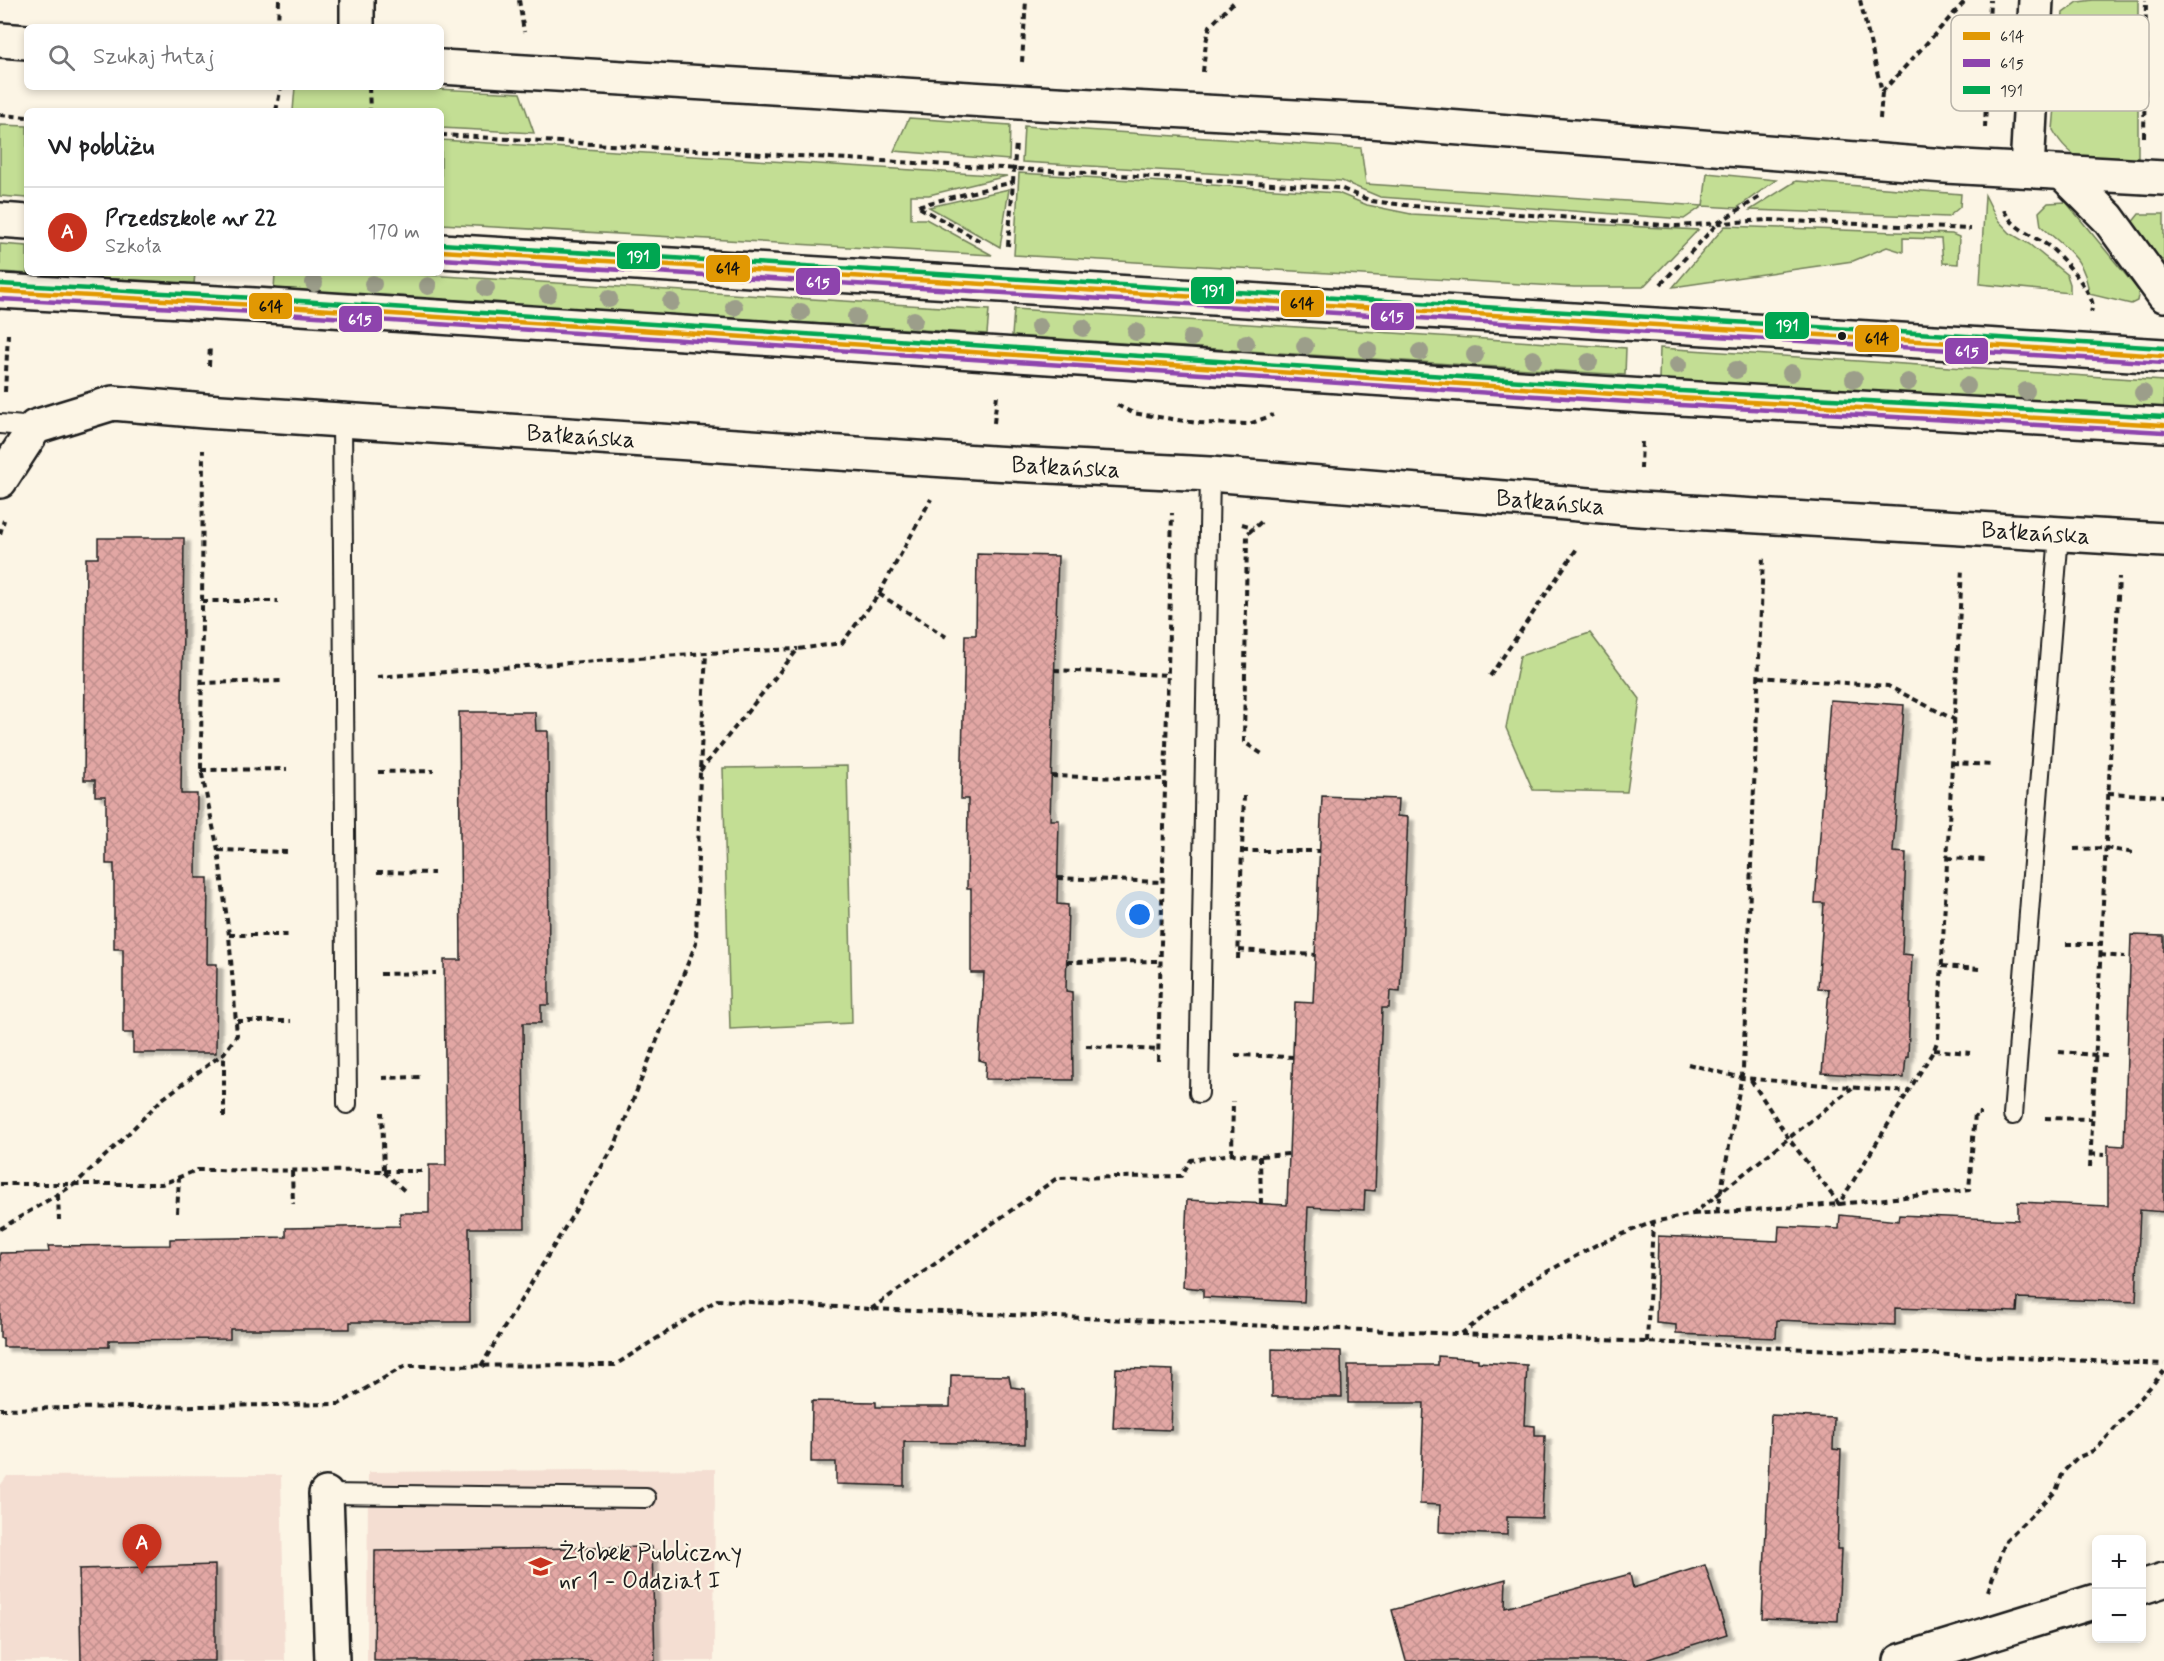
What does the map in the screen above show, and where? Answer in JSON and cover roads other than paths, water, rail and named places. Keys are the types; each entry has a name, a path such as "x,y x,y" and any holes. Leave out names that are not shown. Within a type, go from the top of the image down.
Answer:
{"street":[{"path":"357,0 357,24"},
{"path":"2033,15 2036,0"},
{"path":"0,40 24,42"},
{"path":"444,67 1371,121 2004,169 2164,178"},
{"path":"2004,169 2015,111"},
{"path":"2063,172 2108,218 2164,295"},
{"path":"0,220 24,222"},
{"path":"444,251 2164,356"},
{"path":"0,291 255,305 1644,396 2164,425"},
{"name":"Bałkańska","path":"35,427 113,403 992,463 1210,474 1639,509 2164,540"},
{"path":"3,497 35,427"},
{"path":"326,1494 332,1661"},
{"path":"2146,1586 2164,1580"},
{"path":"1901,1661 2092,1603"}],"lane":[{"path":"342,419 347,1104"},
{"path":"1,424 35,427"},
{"path":"1199,1093 1210,474"},
{"path":"2013,1115 2059,534"},
{"path":"326,1494 646,1498"}],"place":[{"name":"Żłobek Publiczny nr 1 - Oddział I","path":"541,1566"},
{"name":"Przedszkole nr 22","path":"142,1574"}]}
